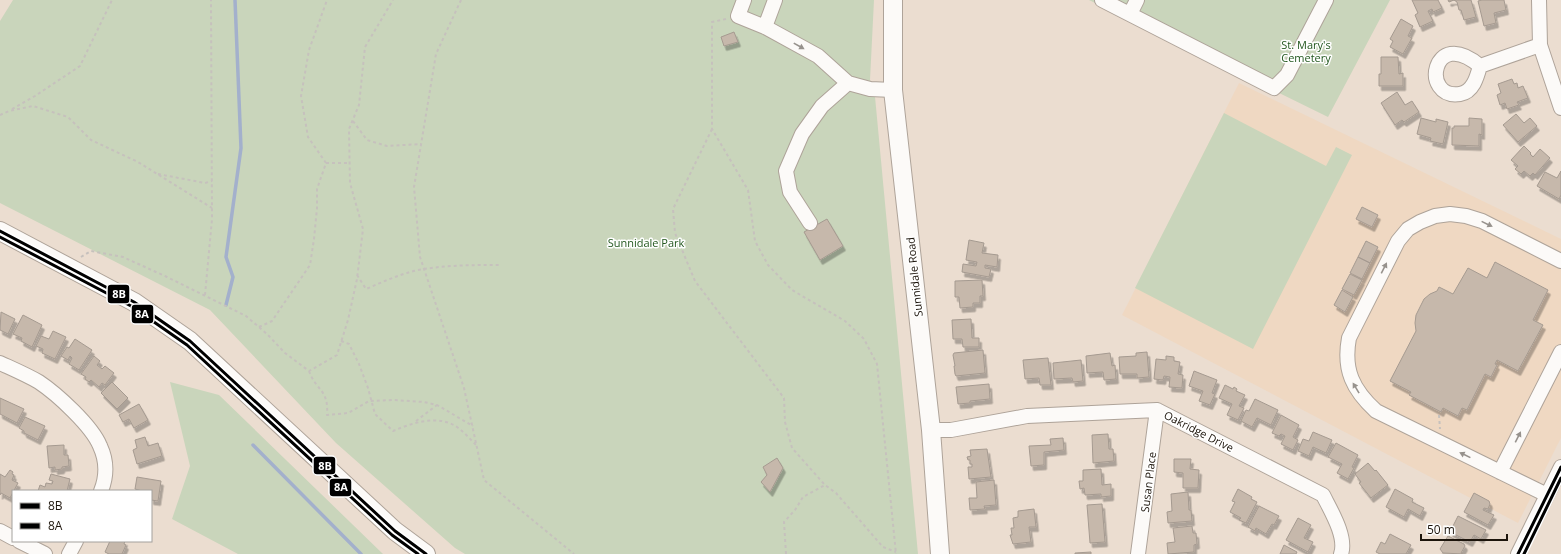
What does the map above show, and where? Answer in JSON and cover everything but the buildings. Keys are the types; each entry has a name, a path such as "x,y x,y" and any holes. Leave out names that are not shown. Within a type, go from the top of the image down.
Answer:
{"main road":[{"name":"Sunnidale Road","path":"893,0 893,90 931,430 940,554"},
{"path":"0,231 134,302 190,341 395,531 426,554"}],"street":[{"path":"744,0 738,16 765,27 818,56 848,83 870,89 893,90"},
{"path":"765,27 775,0"},
{"path":"1102,0 1274,88 1287,75 1326,0"},
{"path":"1130,14 1137,0"},
{"path":"1540,0 1540,45 1561,108"},
{"path":"1480,66 1540,45"},
{"path":"810,223 790,192 786,171 802,134 822,106 848,83"},
{"path":"1547,495 1376,411 1364,400 1354,386 1348,368 1346,352 1348,338 1398,241 1408,229 1420,222 1435,216 1450,214 1466,216 1482,221 1561,261"},
{"path":"1500,472 1561,352"},
{"path":"0,363 38,382 55,394 71,409 92,433 100,444 106,469 105,481 101,490"},
{"name":"Oakridge Drive","path":"931,430 951,430 1027,416 1157,410 1323,496 1337,523 1343,547 1341,554"},
{"name":"Susan Place","path":"1138,554 1157,410"},
{"path":"1518,554 1561,467"},
{"path":"0,531 12,537"},
{"path":"21,542 45,554"},
{"path":"69,554 75,542"}],"path":[{"path":"0,115 10,111 35,96 80,66 112,0"},
{"path":"205,295 212,208 211,0"},
{"path":"327,0 310,50 302,96 308,137 326,162 350,164"},
{"path":"309,371 337,355 348,320 357,275 363,229 350,183 349,129 360,105 365,47 393,0"},
{"path":"461,0 436,54 414,187 420,257 464,388 484,480 574,554"},
{"path":"738,16 712,22 712,130 673,209 675,233 695,281 784,398 785,422 792,448 825,485 836,493 883,547 896,553"},
{"path":"10,111 33,106 68,117 91,140 138,162 212,208"},
{"path":"353,121 367,140 387,146 421,144"},
{"path":"712,130 748,190 755,241 768,265 792,290 845,321 864,339 877,364 896,553"},
{"path":"259,327 272,321 310,265 317,208 317,189 326,162"},
{"path":"157,174 205,183 212,181"},
{"path":"67,266 91,250 123,257 205,295 246,316 285,353 309,371 311,377 324,393 328,405 328,415 348,413 369,401 394,400 424,402 437,405 473,426"},
{"path":"357,275 366,289 392,278 424,269 467,265 499,265"},
{"path":"342,341 349,344 359,364 375,414 393,431 415,422 437,405"},
{"path":"415,422 438,421 456,427 477,445"},
{"path":"786,554 784,522 804,497 825,485"}],"shaded area":[{"path":"1239,83 1561,239 1561,438 1518,523 1122,315"}],"green space":[{"name":"Sunnidale Park","path":"13,0 874,0 870,80 874,86 918,554 465,554 455,548 336,443 210,310 0,203 0,21"},
{"name":"St. Mary's Cemetery","path":"1089,0 1390,0 1328,117"},
{"path":"1224,113 1326,166 1336,147 1352,155 1253,349 1135,288"},
{"path":"170,382 219,395 383,554 238,554 172,519 190,466"}],"waterway":[{"path":"226,305 233,277 226,257 241,148 235,0"},
{"path":"253,445 361,554"}],"transit line":[{"name":"8B","path":"0,231 134,302 190,341 395,531 426,554"},
{"name":"8A","path":"0,237 131,306 187,345 392,535 418,554"},
{"name":"8B","path":"1518,554 1561,467"},
{"name":"8A","path":"1524,554 1561,478"}]}
